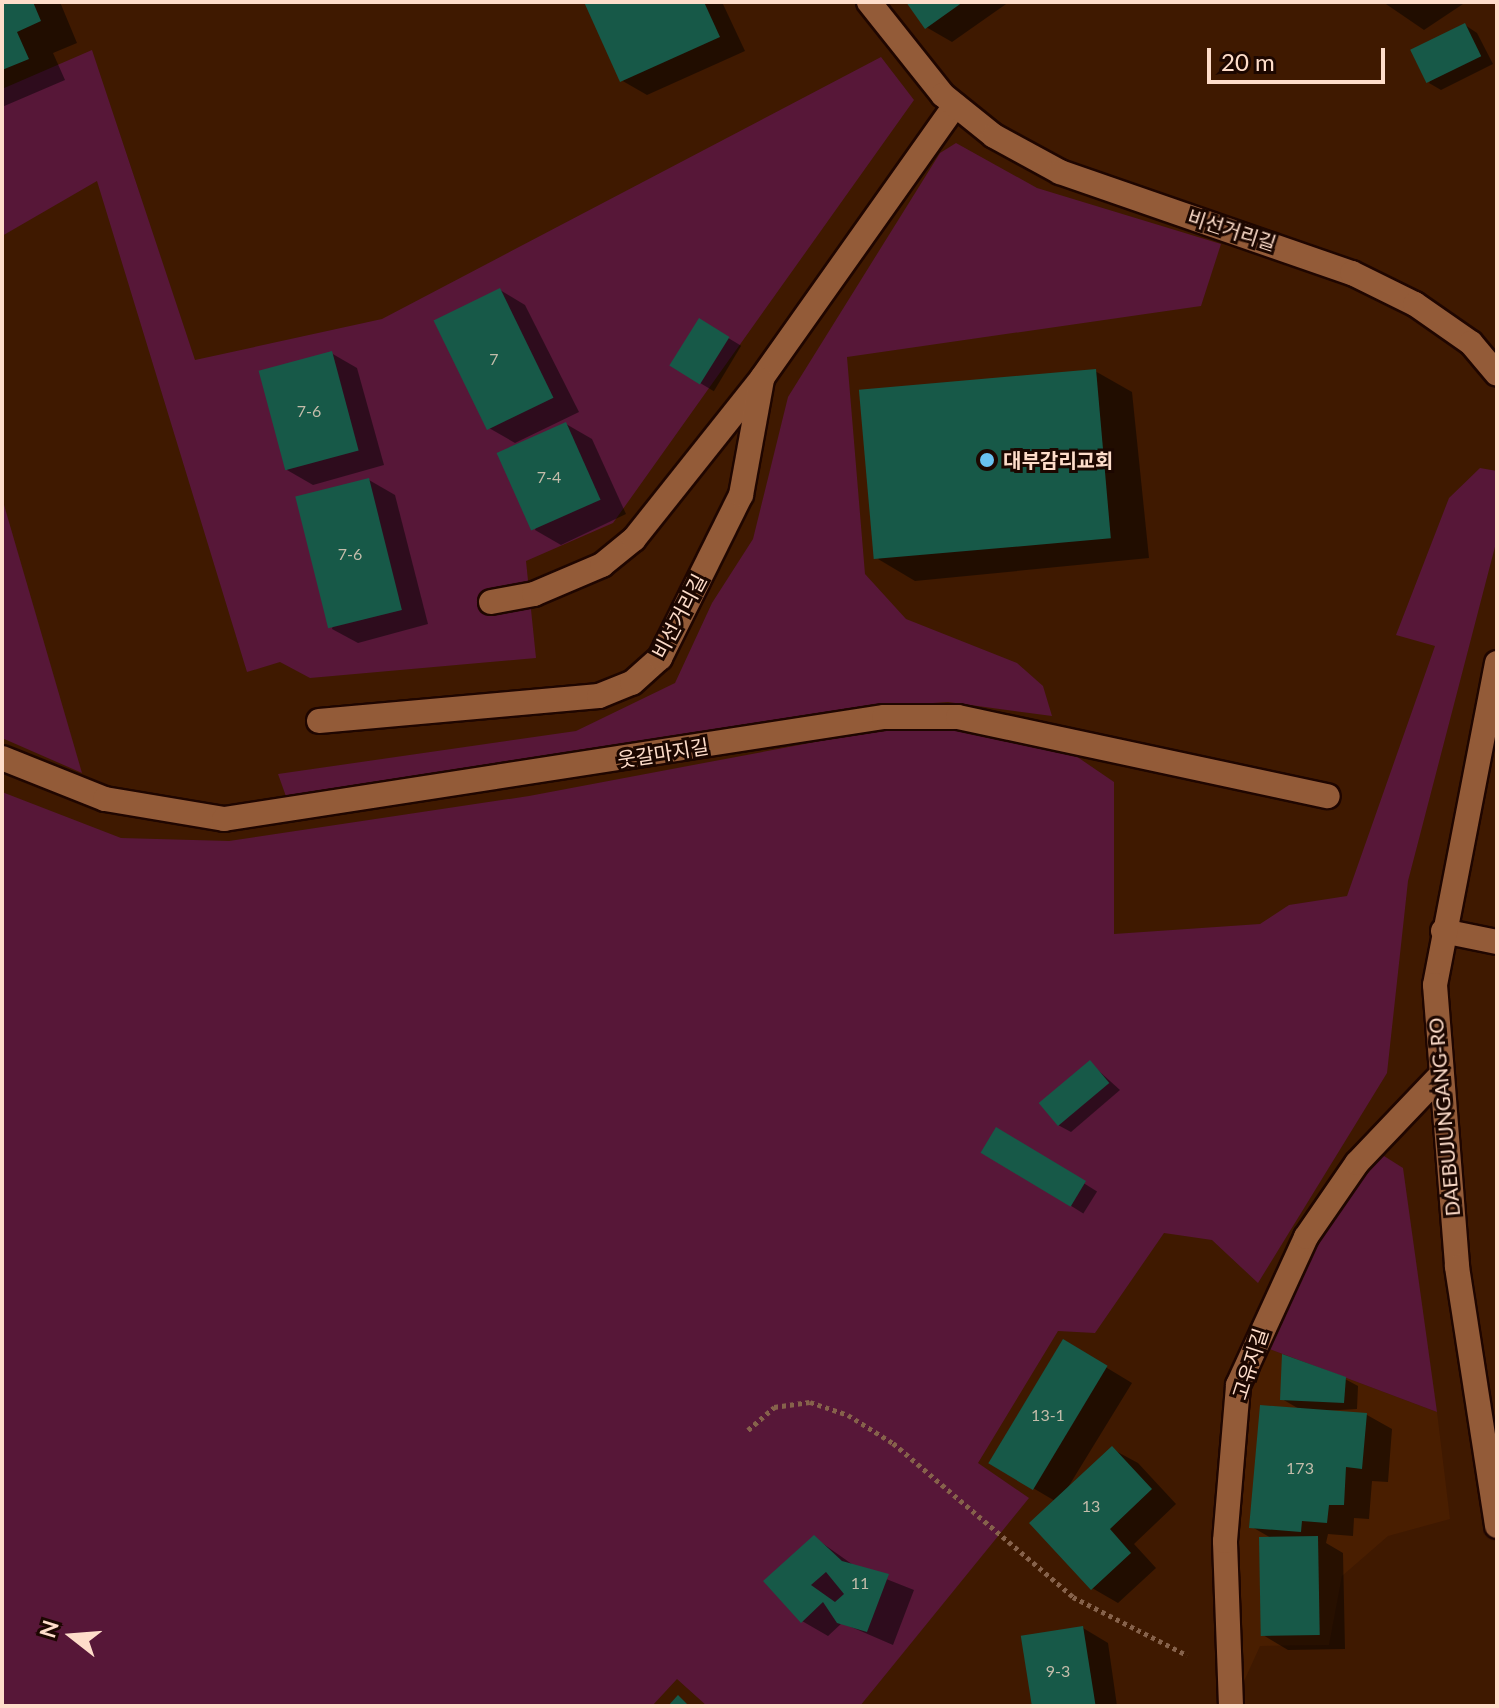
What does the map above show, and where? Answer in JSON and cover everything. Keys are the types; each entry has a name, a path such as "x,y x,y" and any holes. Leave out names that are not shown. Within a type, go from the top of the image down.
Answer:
{"street":[{"name":"비선거리길","path":"869,2 955,105 1060,172 1255,236 1415,304 1471,343 1497,374"},
{"name":"비선거리길","path":"491,602 534,594 602,565 634,539 762,378 955,105"},
{"name":"비선거리길","path":"319,721 599,696 632,683 660,658 741,495 762,378"},
{"name":"DAEBUJUNGANG-RO","path":"1497,663 1435,985 1437,1079 1497,1526"},
{"name":"웃갈마지길","path":"2,758 105,799 224,819 884,717 958,717 1328,796"},
{"path":"1443,931 1497,942"},
{"name":"고유지길","path":"1231,1706 1225,1541 1238,1385 1306,1237 1357,1163 1437,1079"}],"path":[{"path":"748,1430 774,1407 810,1402 848,1415 893,1443 1073,1597 1230,1678"}],"shaded area":[{"path":"92,50 195,360 382,319 881,57 914,100 613,523 526,561 536,658 310,678 280,662 247,672 97,181 2,236 2,89"},
{"path":"956,143 1037,188 1221,244 1201,306 847,357 865,574 906,619 1017,663 1043,686 1052,716 948,702 873,707 288,802 278,774 576,731 675,683 712,603 753,539 788,397 940,153"},
{"path":"1480,468 1497,471 1497,539 1408,881 1387,1073 1258,1283 1212,1240 1164,1233 1095,1333 1058,1331 978,1463 1029,1498 860,1706 707,1706 677,1679 652,1706 2,1706 2,792 121,838 229,841 529,796 868,732 962,727 1054,741 1114,782 1114,934 1260,924 1289,905 1347,896 1435,646 1396,635 1449,498"},
{"path":"2,498 82,773 2,738"},
{"path":"1384,1156 1403,1168 1437,1412 1264,1347 1310,1252 1372,1160"},
{"path":"1264,1347 1437,1412 1450,1519 1388,1536 1342,1576 1329,1645 1260,1646 1241,1688 1231,1540 1245,1387"}],"building":[{"path":"2,2 33,2 41,21 17,32 29,59 2,70"},
{"path":"584,2 704,2 720,37 620,82"},
{"path":"906,2 963,2 925,29"},
{"path":"1465,23 1481,56 1426,83 1410,50"},
{"path":"500,288 553,398 487,430 433,320"},
{"path":"699,318 730,337 700,385 669,365"},
{"path":"332,351 359,450 285,470 259,371"},
{"path":"1096,369 1111,538 874,559 859,390"},
{"path":"566,422 601,500 531,531 497,453"},
{"path":"369,478 402,610 328,628 295,496"},
{"path":"1090,1060 1109,1083 1058,1126 1039,1103"},
{"path":"996,1127 1086,1181 1071,1207 981,1153"},
{"path":"1063,1339 1108,1366 1033,1490 988,1463"},
{"path":"1282,1354 1346,1377 1344,1403 1280,1400"},
{"path":"1260,1405 1367,1413 1362,1469 1346,1467 1344,1505 1329,1505 1327,1523 1302,1521 1301,1532 1249,1528"},
{"path":"1112,1446 1152,1489 1110,1529 1131,1553 1091,1590 1029,1523"},
{"path":"814,1535 842,1561 889,1574 867,1632 837,1623 823,1602 801,1623 763,1581","holes":["826,1572 844,1594 835,1602 811,1585"]},
{"path":"1318,1536 1320,1635 1261,1636 1259,1537"},
{"path":"1083,1626 1096,1706 1032,1706 1021,1636"},
{"path":"678,1695 689,1706 668,1706"}],"place":[{"name":"대부감리교회","path":"987,460"}]}
